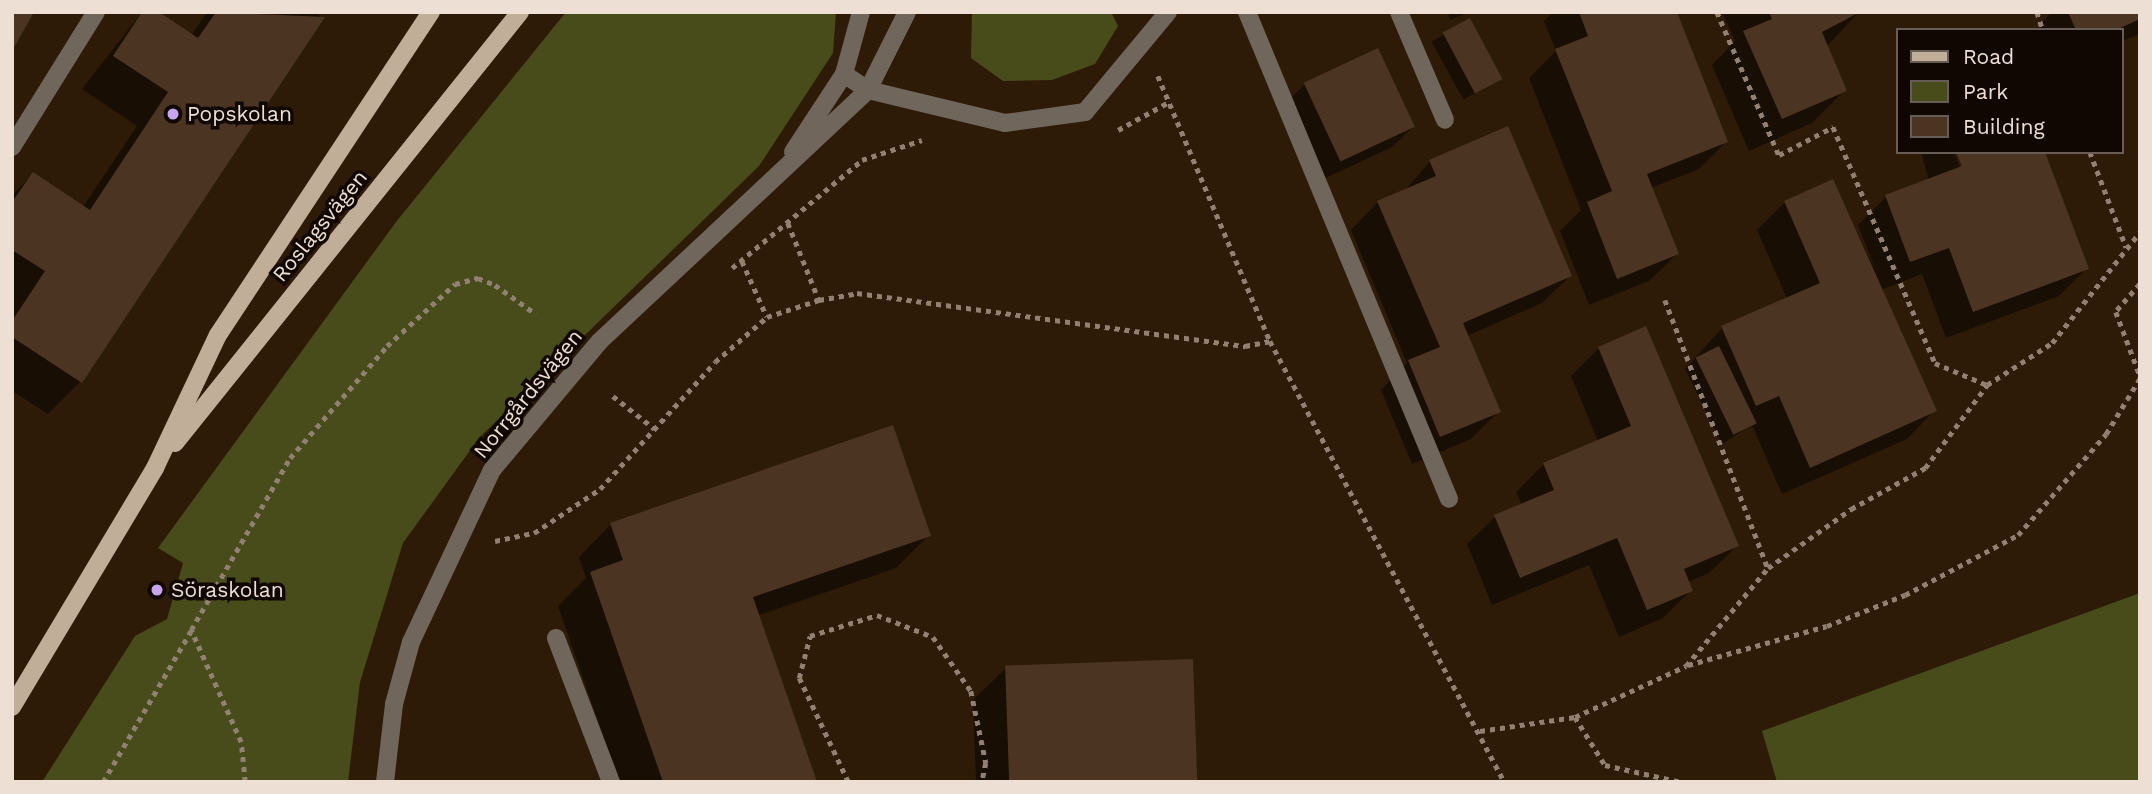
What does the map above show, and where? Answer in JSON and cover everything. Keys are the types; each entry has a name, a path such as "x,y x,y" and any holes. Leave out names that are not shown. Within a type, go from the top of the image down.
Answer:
{"main road":[{"name":"Roslagsvägen","path":"12,707 155,468 218,335 431,12"},
{"name":"Roslagsvägen","path":"155,468 520,12"}],"street":[{"path":"12,146 96,12"},
{"name":"Norrgårdsvägen","path":"778,176 844,74 861,12"},
{"name":"Norrgårdsvägen","path":"385,782 394,704 411,642 492,470 600,341 868,90 907,12"},
{"path":"844,74 868,90 1005,123 1085,112 1168,12"},
{"path":"1247,12 1449,499"},
{"path":"1399,12 1445,120"},
{"path":"556,638 611,782"}],"path":[{"path":"1717,12 1779,155 1833,127 1935,363 1987,385"},
{"path":"1143,44 1270,341 1480,731 1504,782"},
{"path":"1111,134 1169,102"},
{"path":"721,276 862,160 934,136"},
{"path":"2091,154 2126,248"},
{"path":"788,223 819,300"},
{"path":"1686,666 1768,568 1851,509 1924,468 1987,385 2053,343 2140,232"},
{"path":"742,261 767,317"},
{"path":"103,782 290,458 331,405 455,284 478,278 536,314"},
{"path":"1480,731 1575,717 1686,666 1827,626 1905,595 2018,535 2106,434 2140,377 2116,312 2140,284"},
{"path":"494,541 534,533 600,489 655,429 767,317 819,300 857,293 1245,346 1270,341"},
{"path":"1665,300 1768,568"},
{"path":"613,396 655,429"},
{"path":"488,553 499,531"},
{"path":"848,782 799,678 810,636 877,615 933,637 971,691 986,763 982,782"},
{"path":"191,630 241,742 245,782"},
{"path":"1575,717 1605,765 1681,782"}],"green space":[{"path":"566,12 836,12 833,53 759,166 479,438 403,543 360,682 348,782 42,782 135,636 167,619 183,563 158,548 396,222"},
{"path":"972,12 1111,12 1118,26 1095,64 1052,80 1003,81 971,58"},
{"path":"2140,593 2140,782 1777,782 1762,731"}],"building":[{"path":"12,12 34,12 12,51"},
{"path":"142,12 159,12 198,38 216,12 325,17 82,383 12,337 12,321 45,271 12,250 12,202 33,172 90,210 168,92 113,56"},
{"path":"1579,12 1677,12 1728,142 1647,174 1679,254 1617,279 1587,202 1612,191 1555,49 1588,36"},
{"path":"1769,12 1860,12 1822,32 1847,91 1782,119 1743,31 1772,19"},
{"path":"2068,12 2140,12 2140,19 2120,28 2075,28"},
{"path":"1470,18 1502,79 1475,93 1443,33"},
{"path":"1378,48 1415,127 1340,162 1304,83"},
{"path":"1508,126 1572,276 1463,323 1501,412 1440,437 1408,360 1440,347 1377,201 1436,176 1429,160"},
{"path":"1957,154 2046,154 2089,269 1973,312 1949,248 1910,262 1885,195 1962,166"},
{"path":"1833,179 1937,411 1810,468 1779,396 1756,406 1721,326 1820,283 1784,201"},
{"path":"1646,326 1739,546 1684,569 1693,591 1647,610 1617,538 1520,578 1494,515 1554,490 1543,463 1631,426 1598,347"},
{"path":"1719,346 1757,423 1733,435 1696,357"},
{"path":"893,425 931,536 753,597 817,782 663,782 590,572 623,560 610,523"},
{"path":"1193,659 1197,782 1009,782 1005,666"}],"place":[{"name":"Popskolan","path":"173,114"},
{"name":"Söraskolan","path":"157,590"}]}
